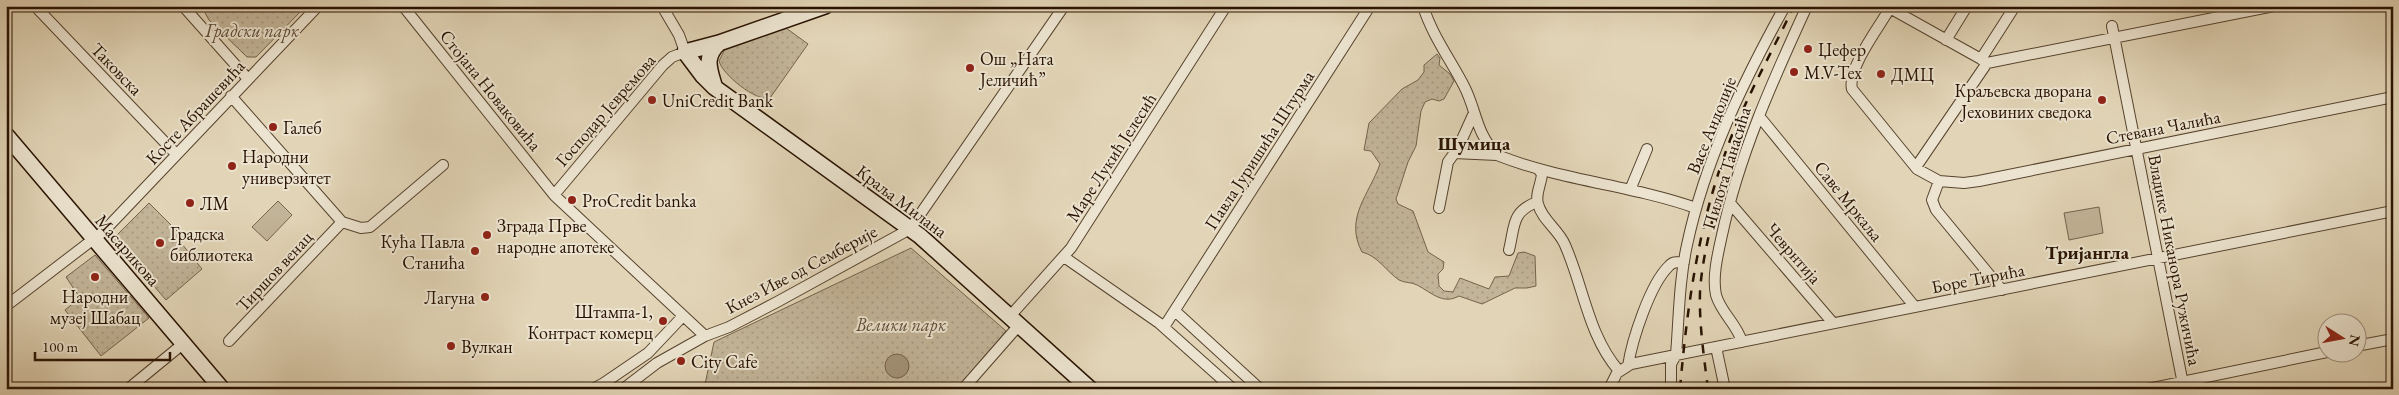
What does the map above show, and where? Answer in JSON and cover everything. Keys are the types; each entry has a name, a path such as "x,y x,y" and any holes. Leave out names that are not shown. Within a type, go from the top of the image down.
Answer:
{"main road":[{"path":"685,52 718,43 825,6"},
{"path":"714,87 708,68 708,56 718,43"},
{"name":"Краља Милана","path":"685,52 714,87 910,229 1015,320 1090,389"},
{"name":"Масарикова","path":"6,135 222,389"}],"street":[{"name":"Таковска","path":"35,6 176,154"},
{"name":"Косте Абрашевића","path":"6,306 96,240 318,6"},
{"name":"Стојана Новаковића","path":"403,6 554,195 705,336"},
{"path":"662,6 679,36 685,52"},
{"path":"910,229 1064,6"},
{"name":"Маре Лукић Јелесић","path":"963,389 1064,257 1226,6"},
{"name":"Павла Јуришића Штурма","path":"1164,327 1370,6"},
{"path":"1423,6 1434,33 1465,87 1473,115 1489,147 1497,155"},
{"name":"Васе Андолије","path":"1671,389 1671,364 1676,355 1684,262 1696,208 1725,124 1785,6"},
{"name":"Пилота Танасића","path":"1742,342 1738,329 1720,306 1715,286 1718,254 1730,203 1759,116 1776,71 1807,6"},
{"path":"1946,40 1967,6"},
{"path":"1916,168 1984,61 2015,6"},
{"path":"2218,17 2221,6"},
{"path":"2002,290 1936,210 1932,200 1939,181 1916,168 1857,96 1851,83 1855,67 1888,7 1984,61 2115,38 2274,6"},
{"path":"187,8 248,79"},
{"name":"Владике Никанора Ружичића","path":"2112,26 2183,385"},
{"name":"Господар Јевремова","path":"554,195 663,65 672,57 685,52"},
{"path":"231,96 338,218 361,228 370,227 442,165"},
{"name":"Стевана Чалића","path":"1939,181 1964,183 2393,97"},
{"path":"1439,208 1448,162 1473,115"},
{"name":"Саве Мркаља","path":"1759,116 1915,307"},
{"path":"1630,190 1647,148"},
{"path":"1454,153 1497,155 1574,179 1656,194 1696,208"},
{"path":"1538,168 1542,174 1537,202 1540,212 1558,231 1565,245 1592,328 1608,359 1623,369"},
{"path":"1509,250 1516,218 1520,211 1537,202"},
{"name":"Чеврнтија","path":"1730,203 1833,323"},
{"name":"Боре Тирића","path":"1623,369 1676,355 2393,211"},
{"name":"Тиршов венац","path":"230,341 338,218"},
{"name":"Кнез Иве од Семберије","path":"623,389 652,367 705,336 729,327 910,229"},
{"path":"1064,257 1164,327 1233,389"},
{"path":"1609,389 1623,369 1653,292 1669,266 1675,262 1684,262"},
{"path":"1175,310 1260,389"},
{"path":"593,389 605,386 648,353 683,316"},
{"path":"2366,344 2393,339"},
{"path":"128,389 184,343"},
{"path":"1716,347 1725,389"},
{"path":"2148,389 2183,385 2316,355"}],"green space":[{"name":"Градски парк","path":"207,6 306,6 256,57 247,57 209,20 205,13"},
{"path":"786,28 808,44 770,98 757,96 740,86 721,66 719,61 725,49"},
{"path":"1437,54 1440,58 1439,65 1450,74 1454,81 1444,99 1439,101 1432,99 1425,102 1421,111 1416,146 1408,162 1396,199 1398,204 1413,211 1428,252 1444,262 1443,269 1438,274 1439,286 1444,291 1453,292 1460,278 1489,289 1495,277 1509,276 1518,253 1524,252 1535,256 1536,286 1515,288 1482,304 1459,296 1443,299 1415,284 1399,280 1377,260 1362,252 1357,240 1357,217 1360,207 1380,164 1371,151 1364,150 1369,123 1402,89 1418,80 1424,72 1424,65"},
{"path":"278,201 292,215 267,241 252,227"},
{"path":"149,203 182,236 182,244 202,269 166,300 115,241 116,236"},
{"path":"2099,207 2103,233 2069,240 2064,213"},
{"name":"Велики парк","path":"911,248 1006,331 956,389 704,389 714,342"},
{"path":"95,255 149,318 101,356 65,310 80,298 66,277"}],"shaded area":[{"path":"897,354 902,355 908,361 908,371 902,377 897,378 892,377 886,371 885,366 886,361 892,355"}],"railway":[{"path":"1680,389 1686,328 1695,268 1716,180 1741,114 1794,6"},
{"path":"1708,389 1703,353 1700,292 1705,255 1719,193"}],"place":[{"name":"Џефер","path":"1808,49"},
{"name":"Ош „Ната Јеличић”","path":"970,68"},
{"name":"M.V-Tex","path":"1794,72"},
{"name":"ДМЦ","path":"1881,74"},
{"name":"UniCredit Bank","path":"652,100"},
{"name":"Краљевска дворана Јеховиних сведока","path":"2102,100"},
{"name":"Галеб","path":"273,127"},
{"name":"Народни универзитет","path":"232,166"},
{"name":"ProCredit banka","path":"572,200"},
{"name":"ЛМ","path":"190,203"},
{"name":"Зграда Прве народне апотеке","path":"487,235"},
{"name":"Градска библиотека","path":"160,243"},
{"name":"Кућа Павла Станића","path":"475,251"},
{"name":"Народни музеј Шабац","path":"95,277"},
{"name":"Лагуна","path":"485,297"},
{"name":"Штампа-1, Контраст комерц","path":"663,321"},
{"name":"Вулкан","path":"451,346"},
{"name":"City Cafe","path":"681,361"}],"district":[{"name":"Шумица","path":"1474,143"},
{"name":"Тријангла","path":"2087,252"}]}
